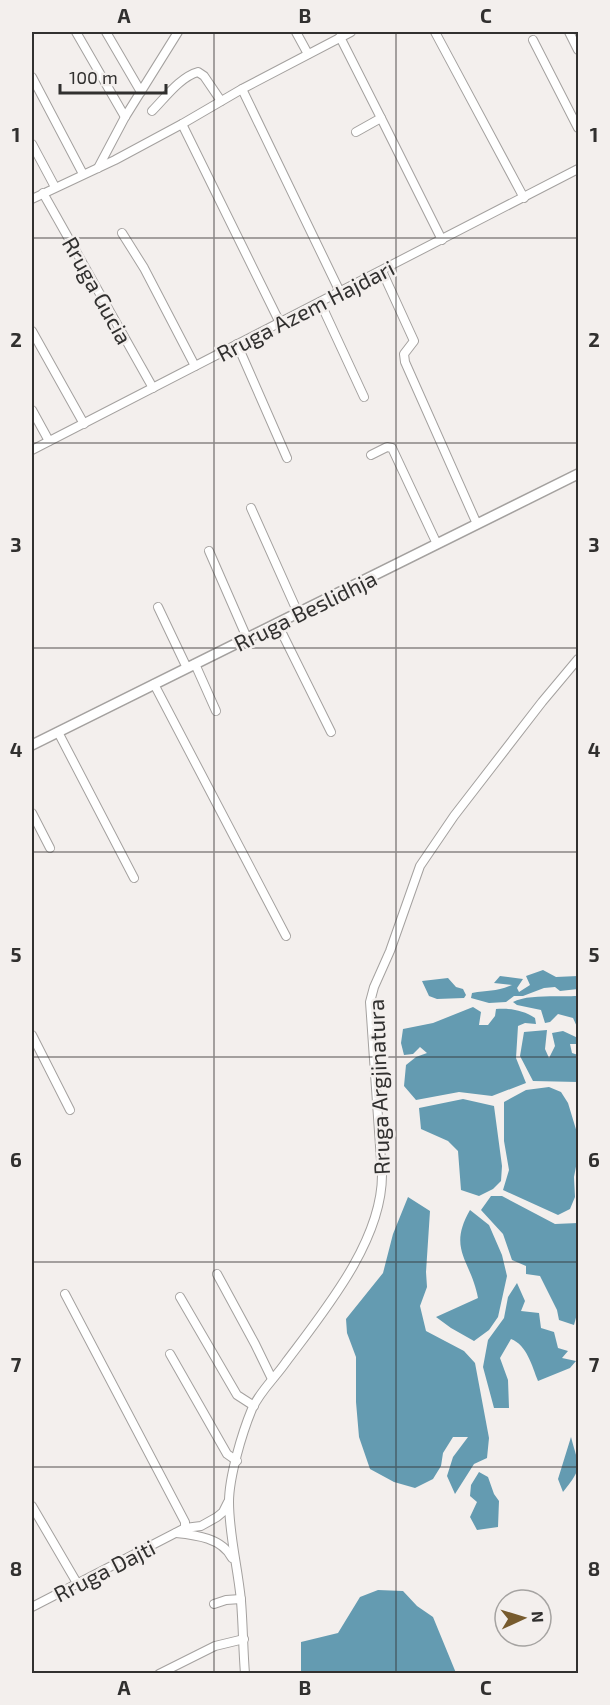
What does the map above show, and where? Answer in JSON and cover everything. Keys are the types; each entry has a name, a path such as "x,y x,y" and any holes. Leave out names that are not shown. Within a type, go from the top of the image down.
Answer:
{"main road":[{"name":"Rruga Beslidhja","path":"32,745 579,474"}],"street":[{"path":"76,32 125,117"},
{"path":"106,32 141,92"},
{"path":"98,168 125,117 178,32"},
{"path":"296,32 308,54"},
{"path":"32,199 98,168 182,124 242,88 351,32"},
{"path":"435,32 524,198"},
{"path":"569,32 579,50"},
{"path":"340,37 442,240"},
{"path":"533,40 579,128"},
{"path":"153,111 189,75 198,72 204,75 221,101"},
{"path":"32,77 84,174"},
{"path":"242,88 340,292"},
{"path":"356,132 381,118"},
{"path":"182,124 280,323"},
{"path":"32,144 55,187"},
{"name":"Rruga Azem Hajdari","path":"32,450 579,170"},
{"name":"Rruga Gucia","path":"43,193 153,388"},
{"path":"122,233 144,268 195,366"},
{"path":"382,270 414,341 404,354 405,362 477,524"},
{"path":"320,302 364,397"},
{"path":"32,331 84,423"},
{"path":"237,344 287,458"},
{"path":"32,410 49,441"},
{"path":"371,455 387,447 392,448 437,544"},
{"path":"251,508 298,613"},
{"path":"209,551 247,638"},
{"path":"158,607 216,711"},
{"path":"277,623 332,732"},
{"name":"Rruga Argjinatura","path":"229,1501 237,1461 254,1406 312,1326 360,1254 379,1207 382,1175 370,1002 415,878 434,844 454,816 542,702 579,659"},
{"path":"154,684 286,936"},
{"path":"58,732 134,878"},
{"path":"32,813 50,848"},
{"path":"32,1035 70,1110"},
{"path":"217,1274 272,1379"},
{"path":"65,1294 185,1522 185,1528"},
{"path":"180,1298 237,1395 254,1406"},
{"path":"170,1354 227,1454 237,1461"},
{"path":"229,1501 223,1512 213,1519 206,1529 215,1542 230,1553 235,1562"},
{"path":"229,1501 241,1599 245,1674"},
{"path":"32,1506 77,1584"},
{"path":"176,1533 215,1542 230,1537 232,1529 225,1519 213,1519"},
{"name":"Rruga Dajti","path":"32,1607 185,1528 201,1526 213,1519"},
{"path":"214,1604 241,1599"},
{"path":"159,1674 215,1646 244,1639"}],"water":[{"path":"543,970 556,977 578,976 578,989 560,991 555,987 544,988 523,996 514,996 506,1002 489,1003 471,998 472,993 497,990 512,985 494,983 500,976 523,979 517,988 519,992 530,985 526,976"},
{"path":"448,978 456,987 463,989 466,995 464,998 437,999 429,996 422,981"},
{"path":"577,996 578,1029 573,1018 558,1014 550,1022 545,1023 541,1010 513,1002 535,997"},
{"path":"473,1007 481,1012 479,1025 488,1025 495,1016 496,1009 516,1010 535,1018 536,1024 525,1023 518,1026 516,1058 526,1083 492,1096 459,1092 416,1100 404,1086 406,1065 416,1057 427,1053 420,1047 413,1054 404,1055 401,1043 403,1029 433,1023"},
{"path":"547,1030 545,1049 549,1058 555,1046 552,1033 563,1031 578,1038 578,1044 570,1044 572,1053 578,1055 578,1082 533,1081 520,1056 524,1032"},
{"path":"549,1087 561,1092 568,1103 578,1136 578,1156 574,1177 575,1197 570,1209 558,1215 503,1190 509,1170 504,1141 504,1102 526,1090"},
{"path":"463,1099 494,1106 502,1166 501,1181 493,1189 479,1196 461,1190 458,1151 448,1141 421,1129 419,1108"},
{"path":"491,1196 502,1196 555,1224 578,1223 578,1310 574,1325 559,1320 557,1310 540,1276 526,1274 526,1266 512,1260 503,1234 481,1210"},
{"path":"408,1197 430,1211 427,1287 420,1306 426,1331 464,1351 475,1363 489,1438 487,1458 474,1464 455,1494 447,1476 453,1457 468,1437 453,1437 443,1453 441,1466 433,1479 415,1488 394,1482 370,1469 359,1437 356,1357 347,1333 346,1319 383,1273 393,1234"},
{"path":"470,1210 489,1225 502,1255 507,1276 498,1317 489,1330 474,1341 436,1317 478,1298 461,1245 463,1224"},
{"path":"517,1283 525,1301 521,1311 539,1313 541,1328 554,1332 558,1348 568,1351 562,1358 576,1361 570,1368 538,1381 525,1351 511,1339 500,1358 508,1380 509,1408 494,1408 483,1367 488,1340 504,1318 508,1297"},
{"path":"571,1437 578,1466 574,1477 563,1492 558,1479"},
{"path":"479,1472 488,1477 499,1501 498,1527 477,1530 470,1517 477,1502 470,1496 471,1485"},
{"path":"378,1590 403,1591 417,1606 433,1617 456,1673 301,1673 301,1642 338,1633 360,1597"}]}
